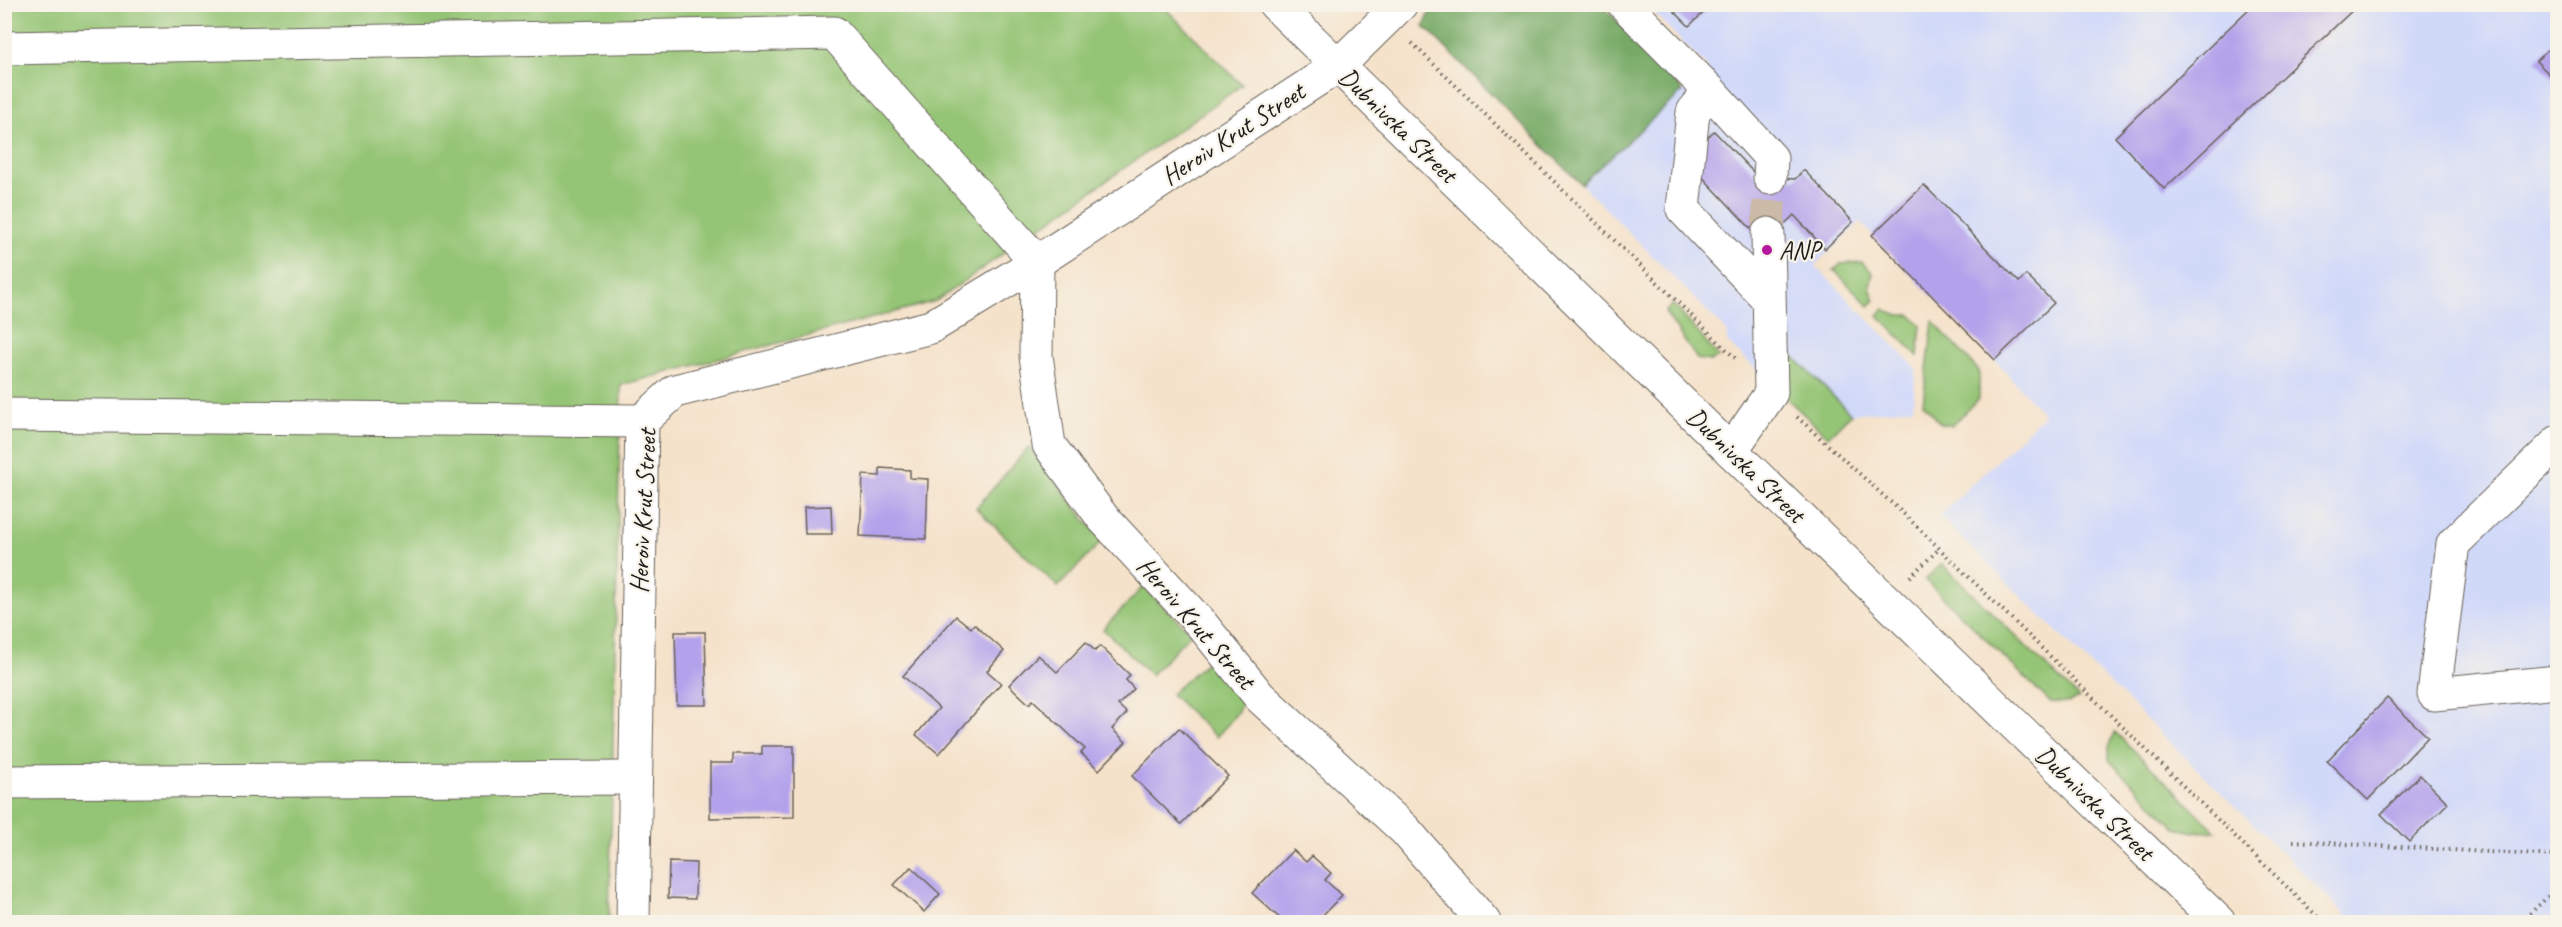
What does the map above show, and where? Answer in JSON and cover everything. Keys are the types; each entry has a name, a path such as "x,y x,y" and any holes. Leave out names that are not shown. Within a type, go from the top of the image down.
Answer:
{"street":[{"name":"Dubnivska Street","path":"1275,4 1731,451 2219,922"},
{"path":"1624,4 1710,91 1771,158 1770,178"},
{"name":"Heroiv Krut Street","path":"633,922 642,421 675,391 932,327 1037,262 1338,66 1394,11"},
{"path":"4,48 834,33 1037,262"},
{"path":"1710,91 1693,112 1683,209 1768,299"},
{"path":"1731,451 1771,393 1768,234"},
{"name":"Heroiv Krut Street","path":"1037,262 1036,356 1049,445 1103,518 1203,626 1260,697 1405,830 1484,922"},
{"path":"4,415 642,421"},
{"path":"2558,442 2453,544 2434,694 2558,682"},
{"path":"4,782 635,778"}],"path":[{"path":"1394,11 1771,393 1906,516 2323,922"},
{"path":"2293,841 2558,856"},
{"path":"2521,922 2558,887"}],"shaded area":[{"path":"1646,5 2557,5 2557,922 2353,922 1939,516 2044,415 1995,360 1860,222 1815,265 1916,368 1913,408 1851,414 1828,437 1727,342 1727,331 1581,184 1708,68"}],"green space":[{"path":"5,5 1162,5 1242,85 936,301 621,385 609,922 5,922"},
{"path":"1433,5 1602,5 1683,91 1581,184 1424,26"},
{"path":"1862,262 1873,273 1870,287 1875,300 1869,306 1834,270 1840,264"},
{"path":"1673,304 1719,357 1710,361 1697,359 1665,312"},
{"path":"1884,309 1895,315 1911,315 1921,325 1918,356 1878,315"},
{"path":"1933,321 1979,371 1979,399 1952,425 1941,424 1923,403"},
{"path":"1791,354 1851,414 1828,437 1784,396 1785,364"},
{"path":"1029,447 1102,541 1058,587 976,508"},
{"path":"1942,564 2079,698 2069,703 2050,702 1925,580"},
{"path":"1143,587 1191,633 1151,675 1103,629"},
{"path":"1211,658 1232,681 1241,697 1237,713 1216,737 1171,694"},
{"path":"2115,732 2216,831 2195,832 2176,828 2109,760 2109,747"}],"building":[{"path":"2254,4 2359,4 2164,189 2115,137"},
{"path":"1668,5 1712,5 1689,26"},
{"path":"2558,39 2558,83 2536,61"},
{"path":"1714,131 1758,177 1795,179 1804,170 1853,222 1825,249 1794,215 1774,234 1754,232 1694,168 1695,150"},
{"path":"1924,185 2019,282 2026,275 2054,303 1995,360 1872,235"},
{"path":"880,468 910,470 910,478 928,479 926,539 860,536 863,475 880,476"},
{"path":"831,506 832,534 805,534 804,507"},
{"path":"956,616 971,628 974,624 1004,651 987,671 1001,683 939,754 916,735 939,708 903,676"},
{"path":"675,632 705,632 707,705 677,705"},
{"path":"1086,642 1095,651 1100,646 1130,675 1126,680 1134,689 1118,705 1127,713 1112,729 1126,742 1099,770 1081,753 1085,749 1033,700 1029,704 1009,685 1038,655 1057,672"},
{"path":"2387,698 2428,737 2368,800 2327,761"},
{"path":"1179,728 1228,776 1181,824 1132,776"},
{"path":"762,746 794,746 794,817 710,818 710,763 733,763 733,754 762,754"},
{"path":"2420,775 2448,803 2409,842 2381,814"},
{"path":"1293,850 1306,862 1312,856 1331,873 1325,880 1342,895 1316,922 1284,922 1252,893"},
{"path":"669,862 696,863 695,899 668,898"},
{"path":"911,867 940,894 924,912 894,885"}],"tunnel":[{"path":"1768,234 1770,178"}],"place":[{"name":"ANP","path":"1767,250"}]}
